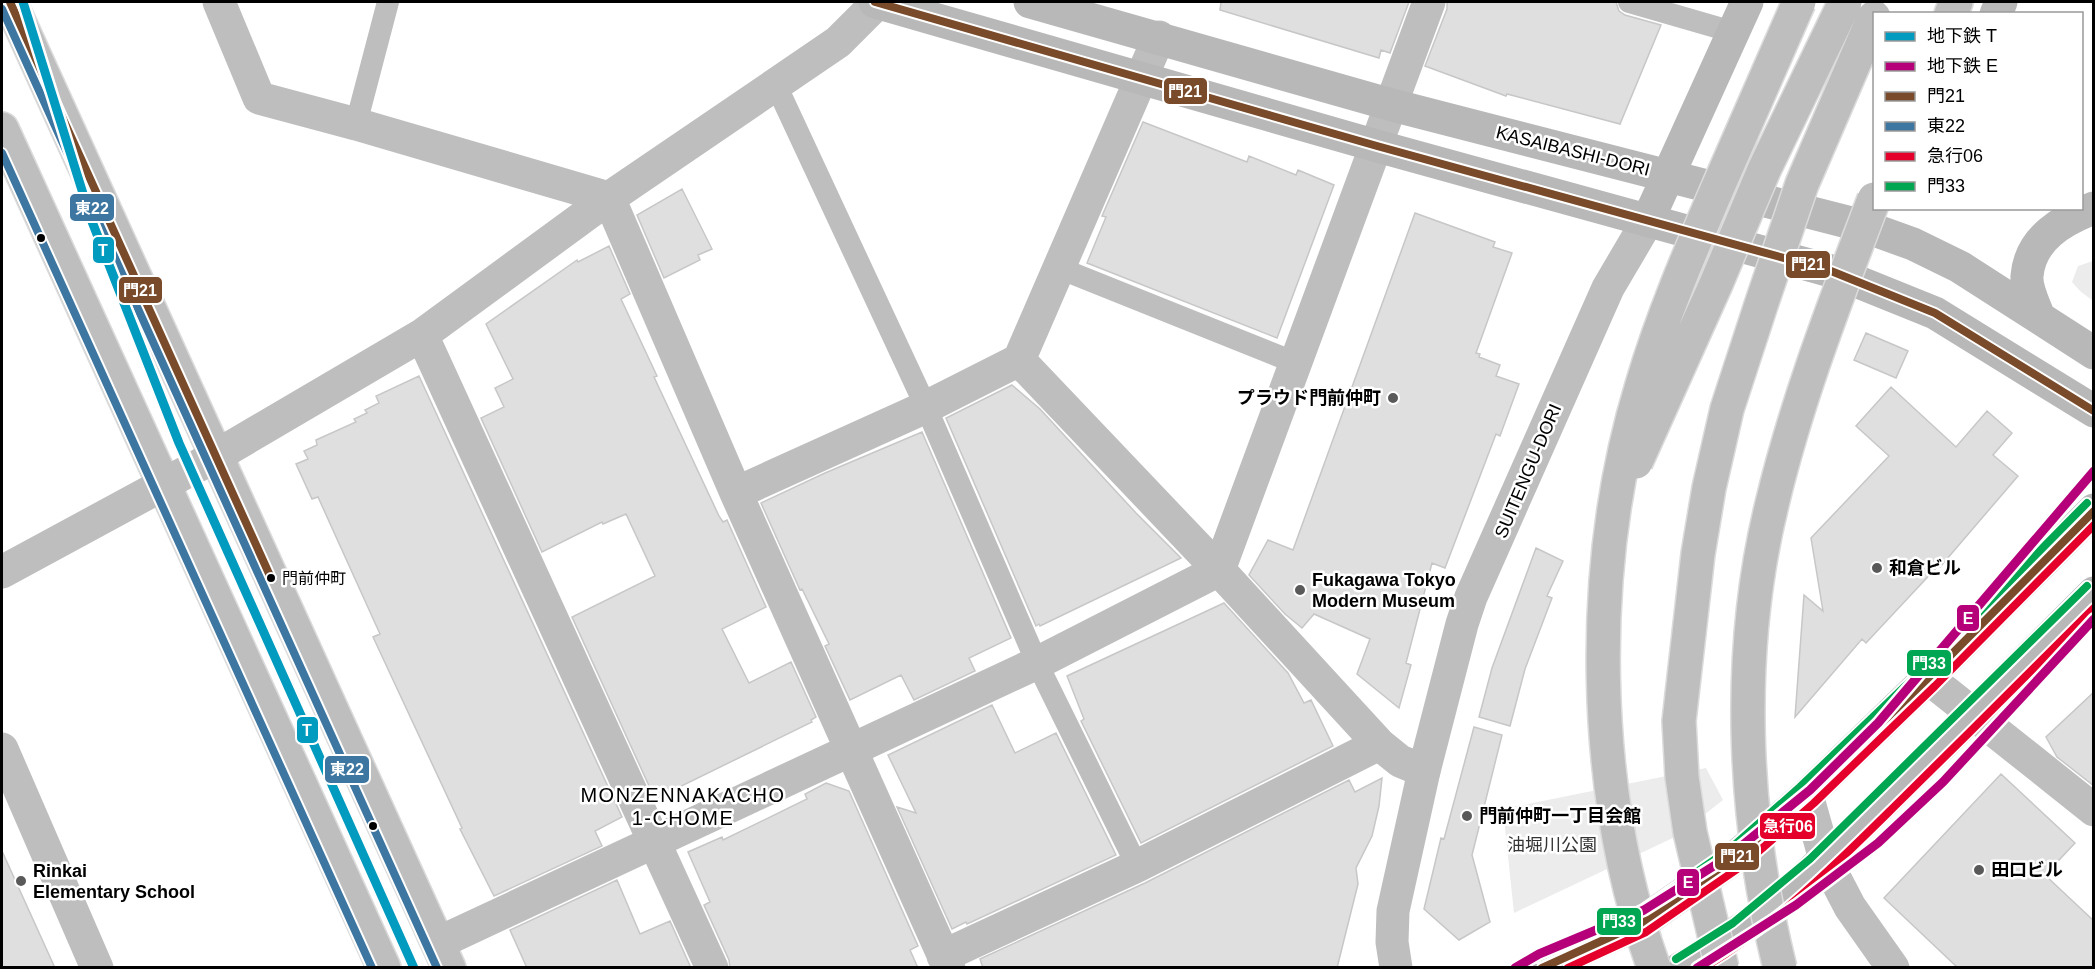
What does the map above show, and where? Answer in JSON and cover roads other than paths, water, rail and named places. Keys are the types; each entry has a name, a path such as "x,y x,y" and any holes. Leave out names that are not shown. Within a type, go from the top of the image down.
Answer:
{"main road":[{"path":"10,2 443,956 654,842 1037,663 1219,570 1429,2"},
{"path":"219,2 259,98 609,198"},
{"path":"2,572 216,456 422,335 609,198 838,42 876,2 1377,146 1831,271 1914,303 1954,324 2094,411"},
{"name":"KASAIBASHI-DORI","path":"1030,2 1392,105 1668,176 1724,189 1871,208"},
{"name":"SUITENGU-DORI","path":"1396,968 1392,942 1393,911 1424,771 1471,597 1608,288 1648,220 1747,2"},
{"path":"1654,968 1628,884 1611,780 1604,696 1604,618 1606,573 1615,507 1626,444 1659,332 1679,278 1799,2"},
{"path":"1615,507 1655,423 1774,149 1846,2"},
{"path":"1648,220 1739,182 1759,162 1815,73 1846,2"},
{"path":"1722,968 1690,832 1682,777 1679,721 1698,554 1709,488 1727,409 1761,305 1802,184 1873,20"},
{"path":"736,493 926,407 1019,360 1159,37"},
{"path":"2,129 384,968"},
{"path":"609,198 736,493 946,962 1379,744"},
{"path":"1780,968 1766,906 1755,830 1750,773 1748,709 1758,576 1771,507 1787,444 1811,366 1871,208"},
{"name":"KASAIBASHI-DORI","path":"1873,210 1913,244 1960,267 2094,353"},
{"path":"2045,210 2052,213 2086,211"},
{"path":"2039,317 2030,293 2027,276 2032,256 2051,230 2086,211"},
{"path":"422,335 712,968"},
{"path":"1019,360 1219,570 1379,744 1400,761 1424,771"},
{"path":"1541,968 1641,923 1736,858 1807,795 1928,678 2094,510"},
{"path":"1681,968 1763,914 1825,860 2094,593"},
{"path":"1928,678 2094,810"},
{"path":"2,749 97,968"},
{"path":"1807,795 1825,860 1850,907 1893,968"}],"lane":[{"path":"356,124 388,2"},
{"path":"1629,2 1733,32"},
{"path":"776,86 926,407 1037,663 1137,866"},
{"path":"1059,268 1296,363"}],"metro line":[{"name":"T","path":"23,2 91,219 179,443 414,968"},
{"name":"E","path":"1515,968 1539,954 1644,910 1728,857 1810,790 1878,723 2094,471"},
{"name":"E","path":"1697,968 1796,905 1878,843 1943,782 2094,619"}],"place":[{"name":"プラウド門前仲町","path":"1393,398"},
{"name":"和倉ビル","path":"1877,568"},
{"name":"門前仲町","path":"271,578"},
{"name":"Fukagawa Tokyo Modern Museum","path":"1300,590"},
{"name":"門前仲町一丁目会館","path":"1467,816"},
{"name":"田口ビル","path":"1979,870"},
{"name":"Rinkai Elementary School","path":"21,881"}],"district":[{"name":"MONZENNAKACHO 1-CHOME","path":"683,806"}],"park label":[{"name":"油堀川公園","path":"1552,845"}]}
